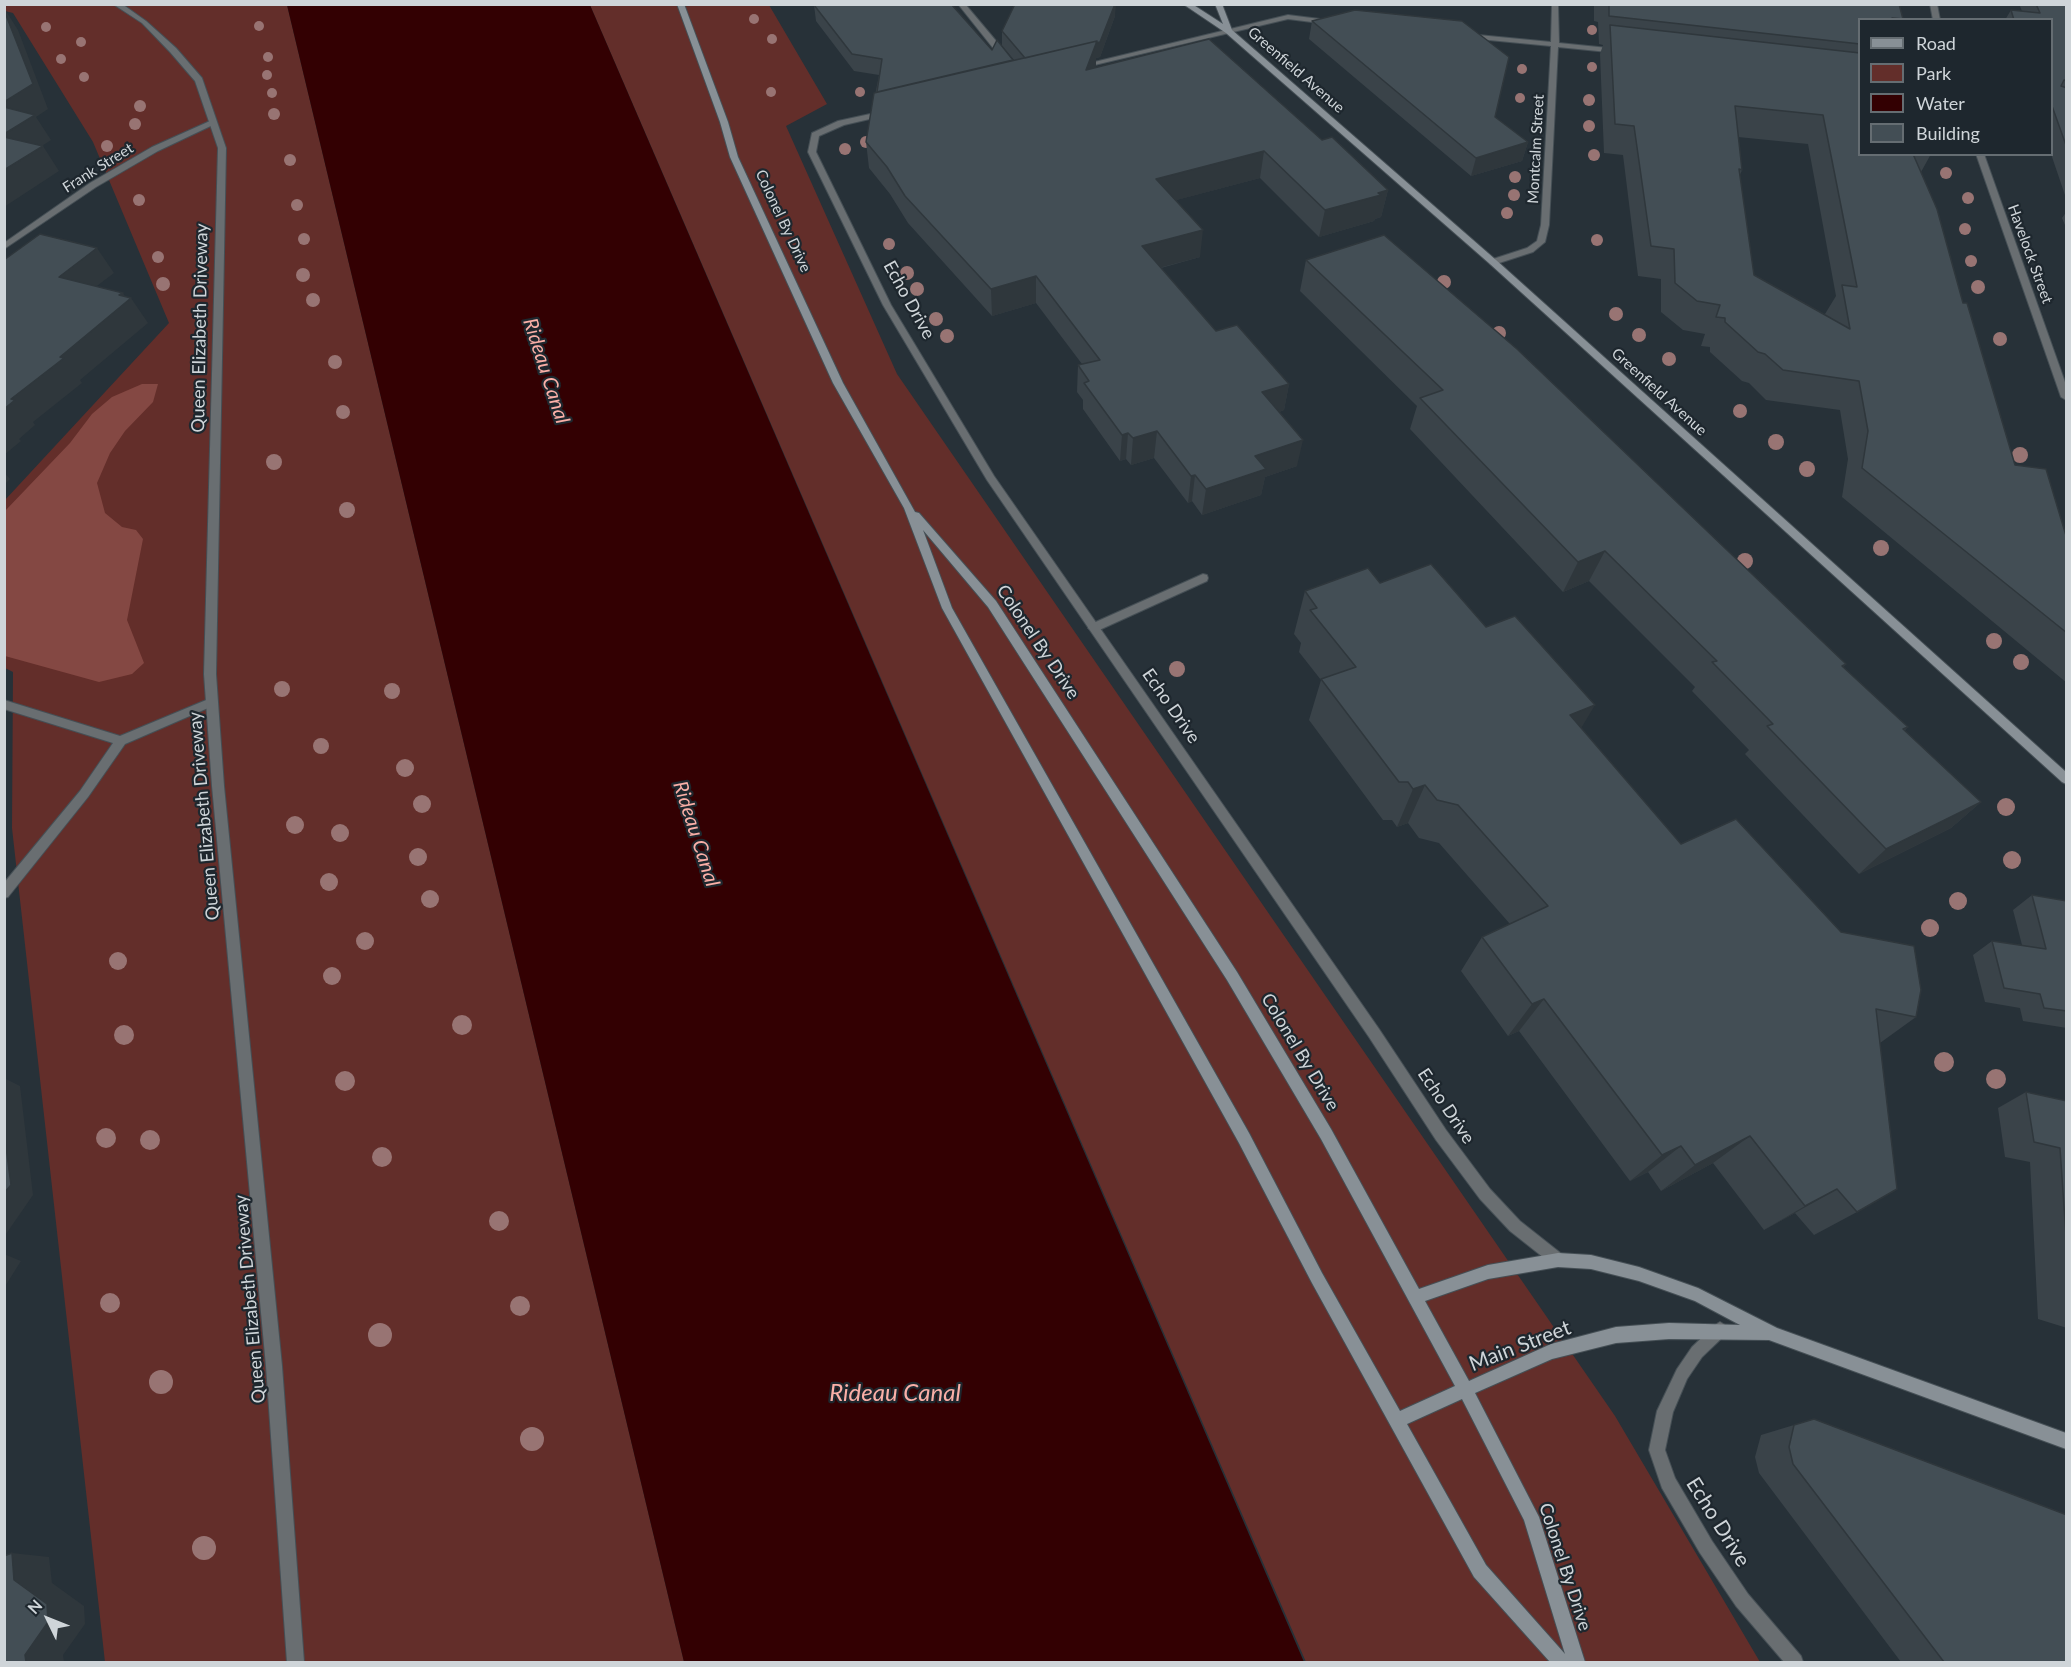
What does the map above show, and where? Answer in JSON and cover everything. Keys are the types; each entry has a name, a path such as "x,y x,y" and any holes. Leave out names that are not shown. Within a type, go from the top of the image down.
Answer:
{"main road":[{"name":"Colonel By Drive","path":"680,4 724,122 734,157 838,383 909,508 947,608 1244,1138 1395,1421 1480,1571 1561,1662"},
{"name":"Greenfield Avenue","path":"1186,4 1229,31 1493,262 2067,779"},
{"name":"Greenfield Avenue","path":"1218,4 1229,31"},
{"name":"Colonel By Drive","path":"909,508 992,604 1232,976 1326,1134 1532,1517 1576,1662"},
{"name":"Main Street","path":"1414,1298 1488,1272 1558,1260 1591,1262 1639,1274 1698,1295 1773,1334 2067,1441"},
{"name":"Main Street","path":"1395,1421 1551,1352 1616,1335 1720,1330 1773,1334"}],"street":[{"name":"Queen Elizabeth Driveway","path":"116,4 144,22 199,80 222,148 211,702 274,1366 296,1662"},
{"path":"961,4 1013,67"},
{"name":"Montcalm Street","path":"1493,262 1530,250 1541,242 1545,225 1555,44 1555,4"},
{"path":"1068,69 1288,17 1342,23"},
{"path":"1464,35 1624,52"},
{"name":"Echo Drive","path":"897,110 841,123 816,135 812,152 887,305 990,478 1374,1033 1447,1143 1496,1206 1515,1226 1558,1260"},
{"name":"Frank Street","path":"4,247 93,185 155,149 213,123"},
{"name":"Havelock Street","path":"1981,156 2067,397"},
{"path":"1094,628 1203,578"},
{"path":"4,892 84,794 121,741 211,702"},
{"path":"4,704 121,741"},
{"name":"Echo Drive","path":"1720,1330 1697,1352 1677,1383 1665,1411 1657,1450 1668,1482 1706,1547 1742,1600 1795,1662"}],"green space":[{"path":"5,5 287,5 684,1662 105,1662 12,828 13,672 5,668 5,500 169,323 93,142 13,13 5,11"},
{"path":"590,5 769,5 827,104 786,126 897,374 1615,1416 1760,1662 1306,1662"}],"shaded area":[{"path":"142,384 158,384 153,402 125,431 110,453 97,483 105,513 122,527 136,530 143,539 127,620 144,663 132,674 99,682 5,656 5,511 70,443 92,414 112,397"}],"water":[{"name":"Rideau Canal","path":"287,5 590,5 1304,1662 684,1662"}],"building":[{"path":"951,4 992,50 997,40 1013,60 877,92 882,59 852,54 814,5"},
{"path":"1015,4 1115,4 1100,42 1025,58 1002,31"},
{"path":"1609,4 1899,4 1903,18 1858,18 1858,44 1609,16"},
{"path":"2036,4 2067,4 2067,81 2064,80 2061,86 2067,88 2067,148 2053,109 2053,18 2013,18 2011,10 2040,13"},
{"path":"4,10 33,84 4,102"},
{"path":"1355,10 1462,21 1509,57 1495,117 1528,142 1476,158 1312,21"},
{"path":"1610,25 1858,53 1858,156 1914,156 1937,209 1963,303 1967,303 2015,465 2046,469 2067,539 2067,633 1862,468 1868,431 1859,381 1783,370 1765,354 1758,352 1725,322 1725,318 1716,317 1720,305 1697,301 1675,283 1674,249 1651,246 1634,126 1615,124","holes":["1735,106 1823,115 1857,287 1842,285 1850,329 1754,275 1739,169 1742,170"]},
{"path":"1209,39 1322,140 1332,137 1388,190 1378,193 1381,195 1325,210 1264,151 1156,179 1203,230 1142,246 1216,331 1237,325 1289,384 1262,392 1303,440 1255,456 1266,469 1206,489 1195,475 1191,476 1157,431 1133,438 1128,433 1122,435 1084,383 1089,381 1078,365 1100,360 1036,276 991,289 905,196 887,167 866,142 874,93 1097,41 1086,70"},
{"path":"4,107 35,115 4,134"},
{"path":"4,137 43,146 4,170"},
{"path":"40,234 97,248 59,277 123,293 119,295 131,298 60,357 64,358 11,399 15,400 4,409 4,260"},
{"path":"1384,235 1517,349 1846,664 1842,666 1908,727 1903,729 1981,802 1886,849 1767,726 1773,724 1712,662 1717,661 1605,551 1578,562 1420,398 1443,390 1306,260"},
{"path":"1431,564 1486,627 1515,616 1595,705 1570,715 1681,844 1736,819 1841,932 1914,946 1921,990 1916,1017 1876,1009 1897,1189 1857,1212 1837,1189 1805,1206 1750,1136 1695,1165 1681,1146 1662,1155 1544,999 1532,1004 1482,937 1548,906 1458,805 1437,800 1425,785 1413,789 1408,782 1399,782 1321,679 1356,667 1310,610 1317,608 1305,591 1368,568 1380,583"},
{"path":"2032,895 2067,901 2067,1011 2044,1008 2040,994 2004,988 1992,941 2046,949"},
{"path":"2026,1092 2067,1101 2067,1250 2060,1148 2034,1142"},
{"path":"4,1132 11,1185 4,1193"},
{"path":"1814,1419 2067,1515 2067,1662 1944,1662 1793,1464 1789,1447 1794,1425"},
{"path":"12,1553 14,1580 47,1604 48,1622 25,1655 26,1662 4,1662 4,1556"}]}
